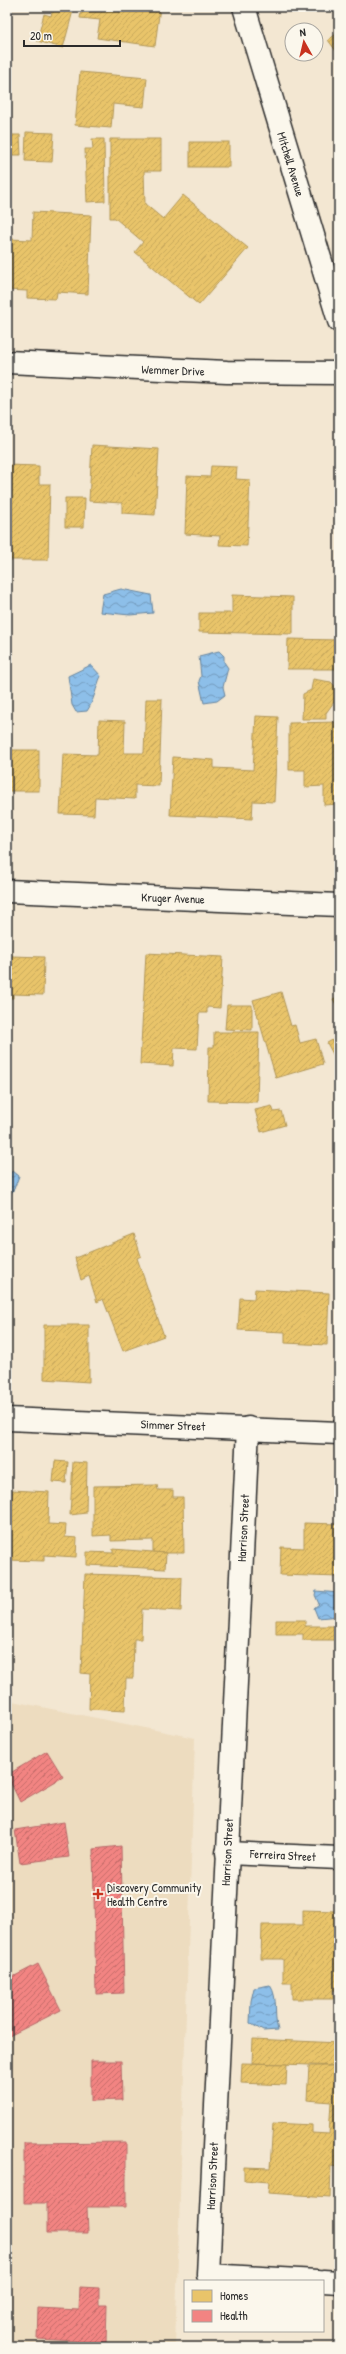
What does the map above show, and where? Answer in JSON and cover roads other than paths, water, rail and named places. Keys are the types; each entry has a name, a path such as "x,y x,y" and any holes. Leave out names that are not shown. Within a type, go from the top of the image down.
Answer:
{"street":[{"name":"Mitchell Avenue","path":"244,7 339,321"},
{"name":"Wemmer Drive","path":"7,362 227,372 339,373"},
{"name":"Kruger Avenue","path":"7,891 339,905"},
{"name":"Simmer Street","path":"7,1419 339,1433"},
{"name":"Harrison Street","path":"248,1428 208,2276 294,2280"},
{"name":"Ferreira Street","path":"227,1853 339,1858"},
{"path":"324,2281 339,2282"}],"water":[{"path":"121,589 151,595 153,613 130,615 100,612 103,594"},
{"path":"219,651 224,656 224,662 228,668 223,687 225,695 217,701 204,703 199,681 201,676 199,656"},
{"path":"91,665 101,676 87,711 76,712 72,705 68,676"},
{"path":"13,1171 19,1176 14,1189 7,1199 7,1175"},
{"path":"316,1591 339,1593 339,1616 318,1618 314,1608 319,1604 315,1595"},
{"path":"270,1985 273,1990 275,2001 278,2030 263,2031 250,2023 251,2001 254,1988"}],"place":[{"name":"Discovery Community Health Centre","path":"98,1894"}]}
